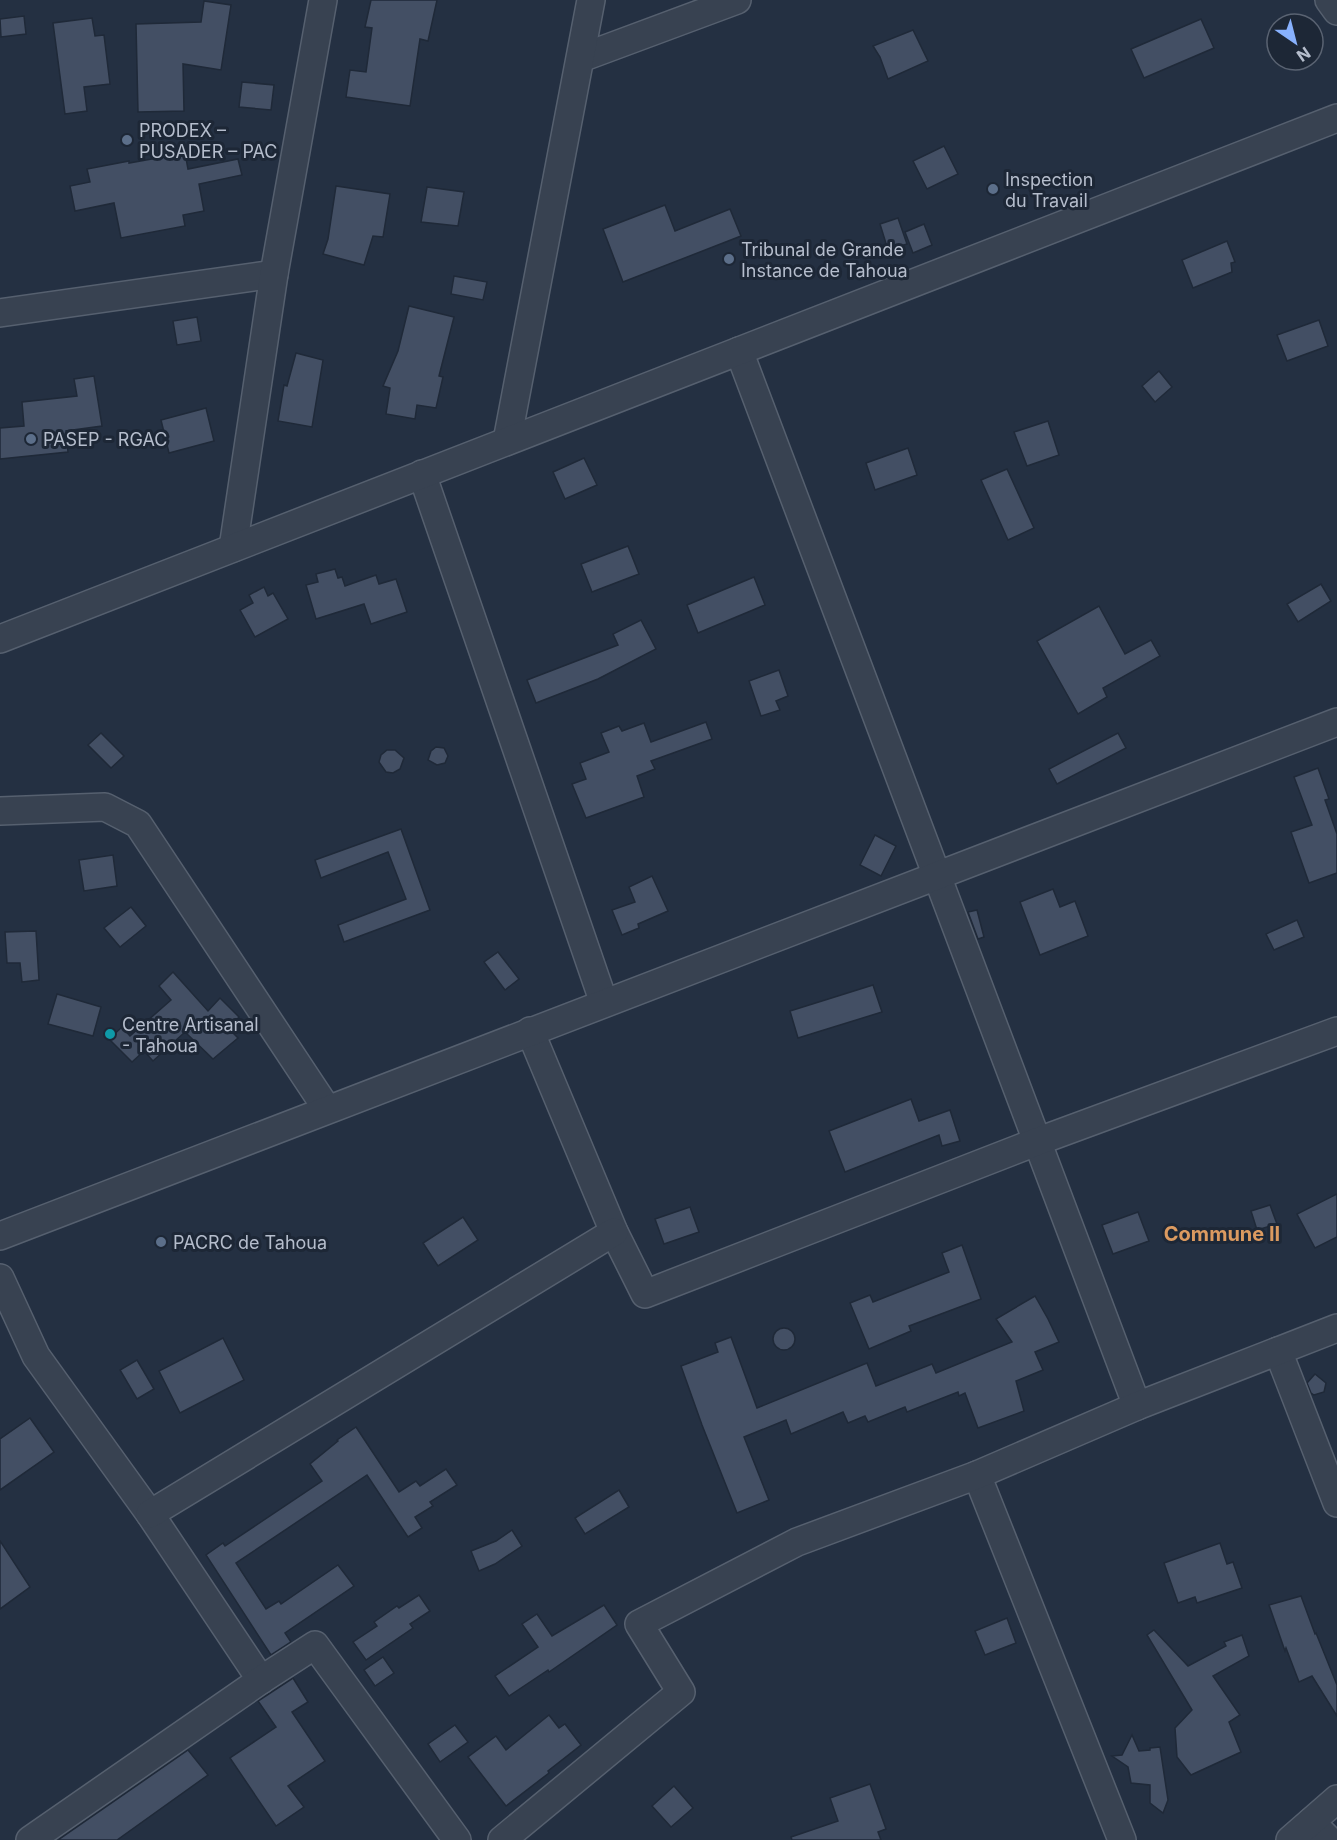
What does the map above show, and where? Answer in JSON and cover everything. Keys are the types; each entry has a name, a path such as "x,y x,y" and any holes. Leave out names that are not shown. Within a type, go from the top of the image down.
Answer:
{"street":[{"path":"233,548 274,274 323,0"},
{"path":"507,441 591,0"},
{"path":"581,58 737,0"},
{"path":"1329,0 1337,11"},
{"path":"0,639 1337,118"},
{"path":"0,314 274,274"},
{"path":"739,351 1137,1406"},
{"path":"422,474 604,1003"},
{"path":"0,1236 1337,722"},
{"path":"0,811 105,807 138,824 327,1109"},
{"path":"530,1031 614,1232 645,1294 1036,1142 1337,1031"},
{"path":"150,1514 614,1232"},
{"path":"0,1278 36,1356 150,1514 261,1680"},
{"path":"502,1840 681,1692 639,1624 797,1542 977,1475 1137,1406 1337,1328"},
{"path":"1278,1351 1337,1503"},
{"path":"977,1475 1122,1840"},
{"path":"30,1840 315,1645 458,1840"},
{"path":"1290,1840 1320,1831 1337,1799"}],"building":[{"path":"371,0 437,0 428,41 420,39 410,106 346,97 350,70 366,72 372,28 365,27"},
{"path":"204,1 231,5 221,70 183,64 184,111 138,112 136,24 201,22"},
{"path":"24,16 26,34 1,37 0,19"},
{"path":"92,18 95,36 104,35 110,84 84,87 87,111 65,114 53,23"},
{"path":"1201,19 1214,48 1144,78 1131,49"},
{"path":"913,30 928,61 888,79 880,57 873,46"},
{"path":"242,82 274,85 271,110 239,107"},
{"path":"944,146 958,174 927,189 913,161"},
{"path":"185,153 188,169 238,159 242,175 199,184 204,211 183,215 185,226 121,238 114,203 75,211 70,186 90,182 87,169"},
{"path":"336,186 390,194 383,237 373,236 364,265 323,254 328,239"},
{"path":"427,187 464,192 458,226 421,222"},
{"path":"665,205 675,231 730,209 741,236 623,282 603,229"},
{"path":"898,218 907,244 888,250 880,224"},
{"path":"924,224 932,245 913,253 905,232"},
{"path":"1227,241 1235,262 1231,263 1232,272 1193,288 1182,260"},
{"path":"454,276 487,282 483,300 451,294"},
{"path":"409,306 454,317 439,376 443,377 436,408 417,405 415,419 386,414 390,388 383,386 398,351"},
{"path":"197,317 201,341 177,345 173,321"},
{"path":"1319,320 1328,346 1287,361 1277,335"},
{"path":"296,353 323,360 312,427 278,421 284,385 287,386"},
{"path":"1159,371 1172,387 1155,402 1142,386"},
{"path":"94,376 102,426 66,431 68,452 0,459 0,428 24,426 22,402 77,396 74,379"},
{"path":"206,408 214,441 169,453 161,420"},
{"path":"1048,421 1059,455 1027,466 1014,432"},
{"path":"908,448 917,475 875,490 866,463"},
{"path":"584,458 597,485 565,499 553,472"},
{"path":"1007,469 1034,528 1008,540 981,480"},
{"path":"628,546 639,574 592,592 581,564"},
{"path":"335,569 338,578 342,577 345,586 376,575 379,584 396,579 407,612 371,624 364,604 316,619 306,585 318,582 316,574"},
{"path":"754,577 765,605 698,633 687,605"},
{"path":"1321,584 1331,601 1298,622 1287,604"},
{"path":"264,587 268,596 273,593 288,619 255,637 240,610 253,603 249,595"},
{"path":"1099,606 1125,654 1151,640 1160,656 1103,688 1107,697 1078,714 1037,641"},
{"path":"641,620 656,649 598,679 536,703 527,680 618,645 613,634"},
{"path":"779,670 788,696 776,701 780,710 761,716 749,681"},
{"path":"706,722 712,739 651,761 655,769 637,776 644,797 586,818 572,784 586,779 580,763 609,752 601,733 619,726 622,731 644,723 651,742"},
{"path":"101,733 124,756 111,768 88,745"},
{"path":"1118,733 1126,748 1057,784 1049,769"},
{"path":"436,747 444,748 448,756 445,763 437,765 428,760 431,751"},
{"path":"387,750 395,750 404,758 400,769 393,773 386,772 379,762 381,755"},
{"path":"1318,768 1329,799 1325,800 1337,834 1337,873 1309,883 1291,832 1312,825 1294,777"},
{"path":"401,829 430,910 344,942 338,925 406,899 388,852 321,878 315,860"},
{"path":"875,835 896,846 881,876 860,865"},
{"path":"113,855 117,886 84,891 79,860"},
{"path":"652,876 668,911 638,924 639,928 622,935 612,910 635,902 629,887"},
{"path":"1053,889 1060,907 1075,901 1088,936 1040,955 1020,902"},
{"path":"131,907 146,926 120,947 104,928"},
{"path":"977,910 984,937 978,939 968,912"},
{"path":"1297,920 1304,937 1274,950 1266,934"},
{"path":"36,931 39,980 22,982 20,963 7,963 5,932"},
{"path":"498,952 519,979 505,990 484,962"},
{"path":"173,972 208,1011 220,998 239,1017 229,1029 238,1038 213,1059 185,1032 153,1061 144,1051 132,1062 109,1039 122,1027 130,1036 171,1000 159,986"},
{"path":"873,985 882,1012 798,1038 790,1011"},
{"path":"57,994 101,1007 93,1036 48,1024"},
{"path":"911,1099 919,1121 950,1110 960,1141 942,1146 939,1135 845,1172 829,1131"},
{"path":"1337,1194 1337,1237 1315,1248 1297,1214"},
{"path":"1270,1205 1277,1224 1257,1230 1251,1211"},
{"path":"690,1207 699,1232 664,1244 655,1219"},
{"path":"1138,1212 1149,1241 1113,1254 1102,1225"},
{"path":"463,1217 478,1240 438,1266 423,1243"},
{"path":"962,1245 981,1299 909,1326 911,1331 869,1349 850,1303 870,1295 873,1302 949,1272 942,1253"},
{"path":"1035,1296 1059,1342 1035,1352 1043,1370 1016,1381 1024,1411 978,1428 965,1393 959,1396 958,1392 907,1412 905,1407 868,1422 865,1416 848,1423 843,1412 791,1434 786,1420 744,1437 769,1500 737,1513 681,1366 718,1352 715,1343 731,1337 757,1408 867,1363 876,1386 932,1364 936,1373 1012,1342 996,1319"},
{"path":"784,1328 792,1331 795,1339 792,1347 784,1350 776,1347 773,1339 776,1331"},
{"path":"223,1338 244,1380 180,1413 159,1371"},
{"path":"137,1360 154,1389 137,1399 120,1370"},
{"path":"1315,1374 1326,1383 1324,1392 1314,1395 1307,1383"},
{"path":"30,1418 54,1452 0,1490 0,1439"},
{"path":"356,1427 399,1492 416,1481 420,1486 446,1469 457,1485 430,1502 433,1506 415,1517 422,1528 408,1537 367,1475 236,1563 266,1609 279,1601 281,1604 338,1565 354,1586 285,1633 291,1642 271,1655 206,1555 223,1543 225,1546 322,1481 310,1464"},
{"path":"619,1490 629,1507 585,1534 575,1518"},
{"path":"512,1530 522,1546 495,1564 479,1571 471,1551 496,1541"},
{"path":"0,1541 30,1587 0,1609"},
{"path":"1220,1543 1227,1564 1233,1562 1242,1588 1197,1603 1195,1597 1178,1603 1164,1563"},
{"path":"419,1595 430,1611 410,1624 413,1628 366,1660 353,1642 377,1626 374,1622 397,1606 399,1608"},
{"path":"1301,1596 1337,1685 1337,1716 1312,1676 1299,1682 1269,1605"},
{"path":"604,1605 617,1625 549,1672 548,1670 509,1696 495,1676 538,1647 522,1624 537,1614 552,1636"},
{"path":"1007,1618 1016,1643 985,1655 975,1631"},
{"path":"1154,1630 1188,1666 1226,1646 1224,1642 1242,1635 1249,1656 1213,1676 1240,1715 1229,1722 1241,1752 1191,1775 1177,1757 1175,1728 1192,1710 1147,1635"},
{"path":"383,1657 394,1673 375,1686 364,1670"},
{"path":"293,1678 308,1702 292,1712 325,1761 288,1786 304,1807 276,1826 230,1758 276,1727 258,1701"},
{"path":"549,1715 559,1728 565,1724 581,1745 506,1806 468,1757 496,1736 506,1750"},
{"path":"455,1725 468,1742 440,1762 428,1744"},
{"path":"1132,1735 1139,1751 1160,1747 1168,1800 1163,1813 1150,1803 1150,1785 1131,1783 1128,1767 1112,1756 1122,1755"},
{"path":"188,1750 208,1775 117,1840 58,1840"},
{"path":"870,1784 886,1829 878,1832 881,1840 792,1840 791,1837 838,1821 830,1798"},
{"path":"674,1786 693,1808 671,1827 652,1806"}],"place":[{"name":"PRODEX – PUSADER – PAC","path":"127,140"},
{"name":"Inspection du Travail","path":"993,189"},
{"name":"Tribunal de Grande Instance de Tahoua","path":"729,259"},
{"name":"PASEP - RGAC","path":"31,439"},
{"name":"Centre Artisanal - Tahoua","path":"110,1034"},
{"name":"PACRC de Tahoua","path":"161,1242"}],"district":[{"name":"Commune II","path":"1222,1234"}]}
